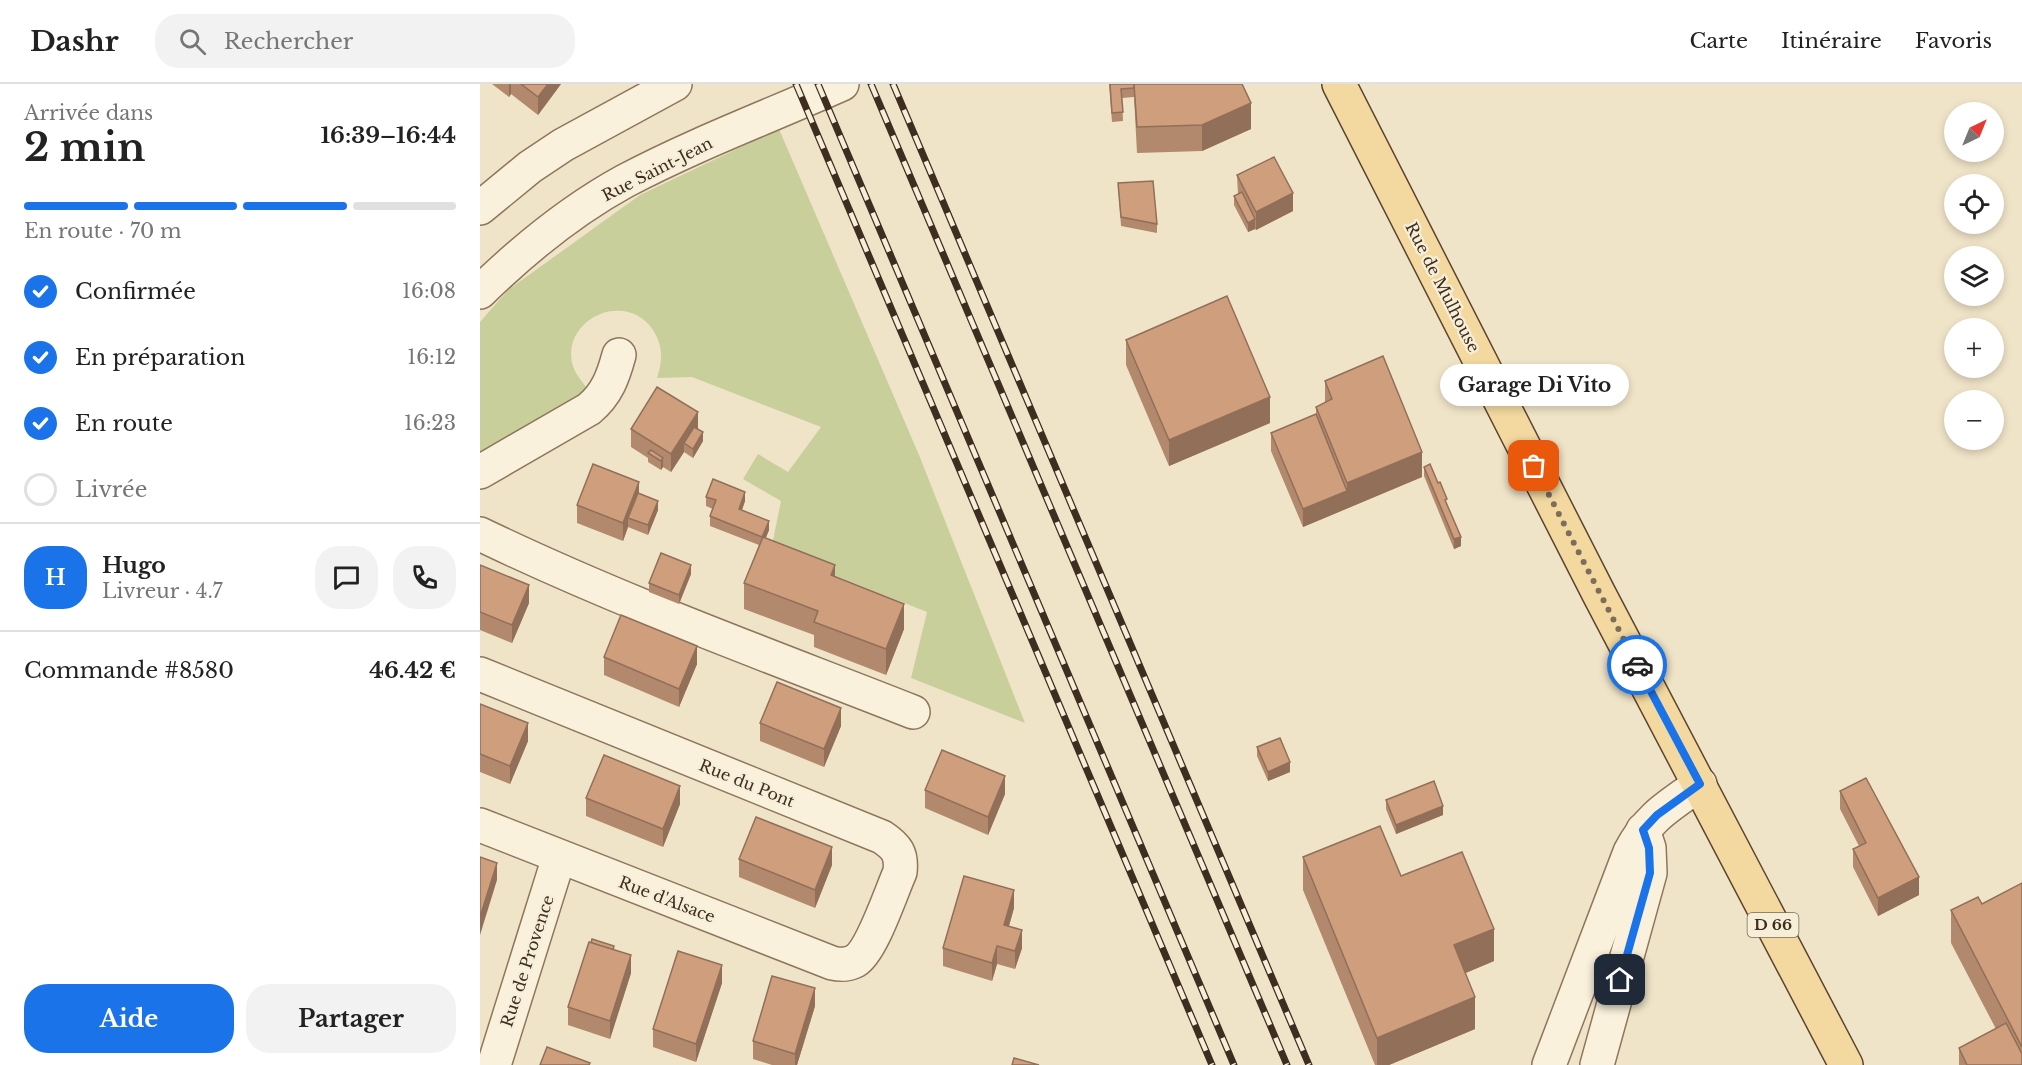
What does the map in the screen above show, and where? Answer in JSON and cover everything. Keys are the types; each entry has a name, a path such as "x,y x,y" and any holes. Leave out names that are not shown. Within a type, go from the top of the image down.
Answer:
{"main road":[{"name":"Rue de Mulhouse","path":"1339,84 1599,594 1846,1065"}],"street":[{"path":"480,208 530,167 563,145 675,84"},
{"name":"Rue Saint-Jean","path":"480,292 503,269 537,242 623,183 699,145 842,84"},
{"path":"480,472 589,409 605,393 613,377 619,355"},
{"path":"480,534 540,563 682,622 913,712"},
{"name":"Rue du Pont","path":"480,674 882,837 890,843 898,852 901,861 900,872 868,946 854,961"},
{"path":"1549,1065 1630,852 1643,830 1657,815 1700,784"},
{"name":"Rue d'Alsace","path":"480,825 832,963 844,965 854,961"},
{"path":"1597,1065 1650,873 1649,848 1643,830"},
{"name":"Rue de Provence","path":"494,1065 559,856"}],"green space":[{"path":"779,129 919,455 1025,723 911,678 927,612 771,550 781,501 743,479 758,454 788,472 821,427 692,377 657,378 661,359 660,347 653,330 641,318 628,312 613,311 587,322 577,333 572,347 572,363 586,387 585,393 480,454 480,322 508,290 640,195"}],"building":[{"path":"521,84 548,84 538,97"},
{"path":"1110,84 1134,84 1134,88 1121,89 1123,112 1112,113"},
{"path":"1134,84 1242,84 1251,103 1202,125 1137,127"},
{"path":"1274,157 1293,193 1256,212 1237,175"},
{"path":"1153,181 1157,224 1121,217 1118,183"},
{"path":"1242,192 1255,219 1248,223 1234,196"},
{"path":"1227,296 1270,397 1169,440 1126,340"},
{"path":"1383,356 1422,452 1347,483 1316,407 1332,399 1325,381"},
{"path":"657,387 698,412 671,454 631,429"},
{"path":"1316,414 1347,491 1303,509 1271,433"},
{"path":"694,427 703,432 693,449 684,443"},
{"path":"651,450 663,458 661,461 648,453"},
{"path":"593,464 639,482 623,523 577,505"},
{"path":"1430,464 1438,483 1440,482 1461,537 1454,539 1424,467"},
{"path":"713,479 745,492 739,509 769,521 762,537 710,516 716,500 706,497"},
{"path":"638,493 658,501 648,525 628,518"},
{"path":"763,537 835,565 831,575 904,604 886,649 814,622 818,611 744,583"},
{"path":"661,553 691,565 679,595 649,583"},
{"path":"480,565 529,585 512,625 480,612"},
{"path":"621,615 697,646 679,689 604,657"},
{"path":"777,682 841,708 824,749 760,723"},
{"path":"480,704 528,723 510,766 480,754"},
{"path":"1280,738 1290,762 1268,772 1257,747"},
{"path":"942,750 1005,776 988,817 925,790"},
{"path":"604,755 680,786 663,829 586,798"},
{"path":"1866,778 1919,877 1878,898 1853,849 1866,843 1840,791"},
{"path":"1434,781 1443,806 1396,825 1386,800"},
{"path":"756,817 832,847 815,890 739,859"},
{"path":"1380,826 1401,876 1462,852 1494,929 1454,945 1475,997 1377,1038 1303,857"},
{"path":"480,857 497,863 480,917"},
{"path":"964,876 1014,890 1004,925 1022,930 1015,951 997,946 992,963 943,948"},
{"path":"2022,883 2022,1047 1951,910 1978,897 1982,904"},
{"path":"592,939 614,946 613,950 591,943"},
{"path":"589,942 631,955 610,1021 568,1007"},
{"path":"678,951 722,965 696,1044 653,1029"},
{"path":"772,976 815,988 795,1054 753,1041"},
{"path":"2006,1023 2022,1054 2022,1065 1967,1065 1959,1048"},
{"path":"547,1047 590,1063 589,1065 540,1065"},
{"path":"1014,1058 1039,1065 1012,1065"}],"railway":[{"path":"796,84 1212,1065"},
{"path":"818,84 1234,1065"},
{"path":"871,84 1287,1065"},
{"path":"893,84 1309,1065"}],"way so far":[{"path":"1534,466 1637,665"}],"place":[{"name":"Garage Di Vito","path":"1534,466"}],"route":[{"path":"1620,980 1650,873 1649,848 1643,830 1657,815 1700,784 1637,665"}]}
